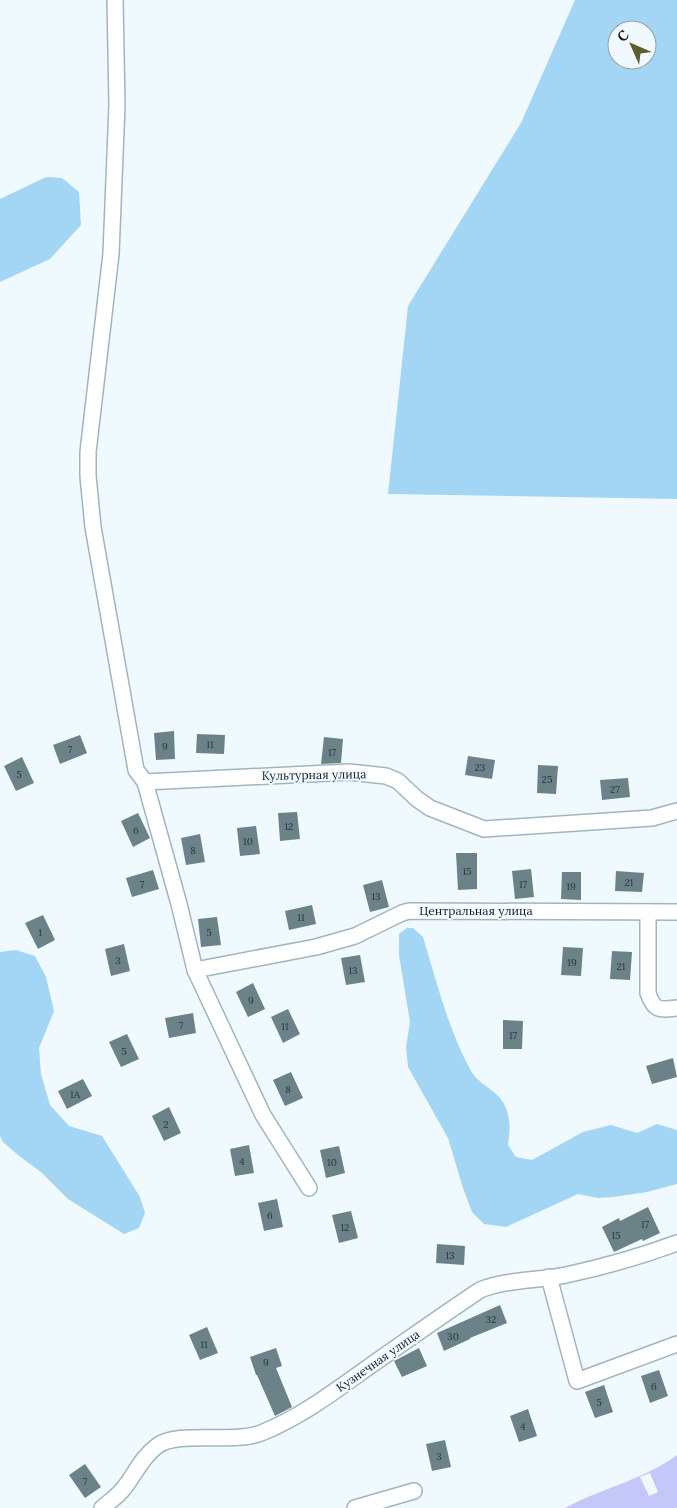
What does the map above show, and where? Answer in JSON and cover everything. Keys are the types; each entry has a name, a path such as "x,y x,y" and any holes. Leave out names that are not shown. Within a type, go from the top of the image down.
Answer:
{"street":[{"path":"115,0 117,105 111,254 88,452 88,476 93,526 136,770 145,782 179,904 195,970 263,1115 309,1188"},
{"name":"Культурная улица","path":"145,782 349,772 369,773 386,776 398,781 417,799 430,808 484,829 652,818 677,811"},
{"name":"Центральная улица","path":"195,970 316,947 355,936 409,911 677,912"},
{"path":"648,912 648,993 652,1004 661,1010 677,1008"},
{"name":"Кузнечная улица","path":"102,1508 123,1489 156,1446 179,1439 241,1437 258,1434 307,1410 480,1290 494,1284 575,1273 677,1243"},
{"path":"549,1277 577,1381 677,1344"},
{"path":"355,1508 414,1491"}],"shaded area":[{"path":"575,0 677,0 677,499 388,494 408,306 521,123"},
{"path":"46,177 62,178 79,192 81,225 50,259 0,282 0,199"},
{"path":"407,928 413,928 423,937 449,1022 471,1071 504,1104 509,1124 508,1145 516,1157 532,1160 583,1132 611,1125 637,1133 657,1124 677,1130 677,1184 647,1192 613,1197 598,1198 578,1194 506,1227 484,1224 472,1212 448,1138 408,1067 406,1047 410,1022 399,955 399,934"},
{"path":"16,950 35,956 46,977 54,1011 39,1048 41,1074 50,1105 69,1126 102,1136 140,1197 145,1213 139,1228 124,1234 68,1199 41,1172 3,1142 0,1136 0,952"},
{"path":"677,1455 677,1508 565,1508 650,1471"}],"pier":[{"path":"650,1473 658,1492 649,1496 640,1477"}],"building":[{"path":"174,731 175,759 156,760 154,733"},
{"path":"197,734 225,735 224,754 196,753"},
{"path":"80,735 87,753 60,764 53,745"},
{"path":"324,737 343,739 341,763 321,764"},
{"path":"468,756 495,760 492,779 465,775"},
{"path":"22,757 34,783 16,791 4,766"},
{"path":"538,765 558,766 556,794 537,793"},
{"path":"628,778 630,797 602,800 600,780"},
{"path":"297,812 300,839 280,841 278,813"},
{"path":"138,813 150,838 133,847 121,821"},
{"path":"256,826 260,854 240,856 237,828"},
{"path":"200,834 205,862 186,865 181,838"},
{"path":"456,853 477,853 477,889 458,890"},
{"path":"531,869 534,897 515,899 512,871"},
{"path":"153,870 159,889 132,897 126,878"},
{"path":"616,871 644,873 642,892 615,891"},
{"path":"562,872 581,872 581,900 561,899"},
{"path":"382,880 389,907 370,912 363,885"},
{"path":"312,905 316,924 289,930 285,911"},
{"path":"43,915 55,940 38,949 25,923"},
{"path":"217,917 221,945 201,947 198,919"},
{"path":"124,944 130,971 111,976 105,949"},
{"path":"563,947 583,948 581,976 561,975"},
{"path":"612,951 632,952 630,980 610,979"},
{"path":"360,955 365,982 346,985 341,958"},
{"path":"253,983 265,1009 248,1017 236,992"},
{"path":"288,1009 300,1034 283,1043 271,1017"},
{"path":"193,1013 196,1033 169,1038 165,1018"},
{"path":"503,1020 523,1021 522,1049 503,1049"},
{"path":"127,1034 139,1059 121,1067 109,1042"},
{"path":"673,1058 677,1077 652,1084 646,1066"},
{"path":"291,1072 303,1098 285,1106 273,1080"},
{"path":"83,1079 92,1096 67,1109 58,1091"},
{"path":"169,1107 181,1133 164,1141 152,1116"},
{"path":"249,1145 254,1173 235,1176 230,1149"},
{"path":"339,1146 345,1173 326,1178 320,1150"},
{"path":"277,1199 283,1227 264,1231 258,1203"},
{"path":"648,1207 660,1233 614,1252 602,1227 619,1218 620,1221"},
{"path":"351,1211 358,1238 339,1243 332,1215"},
{"path":"437,1244 465,1246 464,1265 436,1263"},
{"path":"500,1305 507,1323 444,1351 437,1333"},
{"path":"207,1327 218,1353 200,1360 189,1335"},
{"path":"276,1348 282,1366 276,1368 292,1407 275,1416 250,1357"},
{"path":"419,1348 427,1366 402,1377 394,1361"},
{"path":"659,1370 668,1396 650,1403 641,1376"},
{"path":"604,1385 613,1412 595,1418 585,1392"},
{"path":"528,1409 537,1436 519,1442 510,1416"},
{"path":"445,1440 451,1467 432,1471 426,1444"},
{"path":"85,1464 101,1487 85,1498 69,1475"}]}
